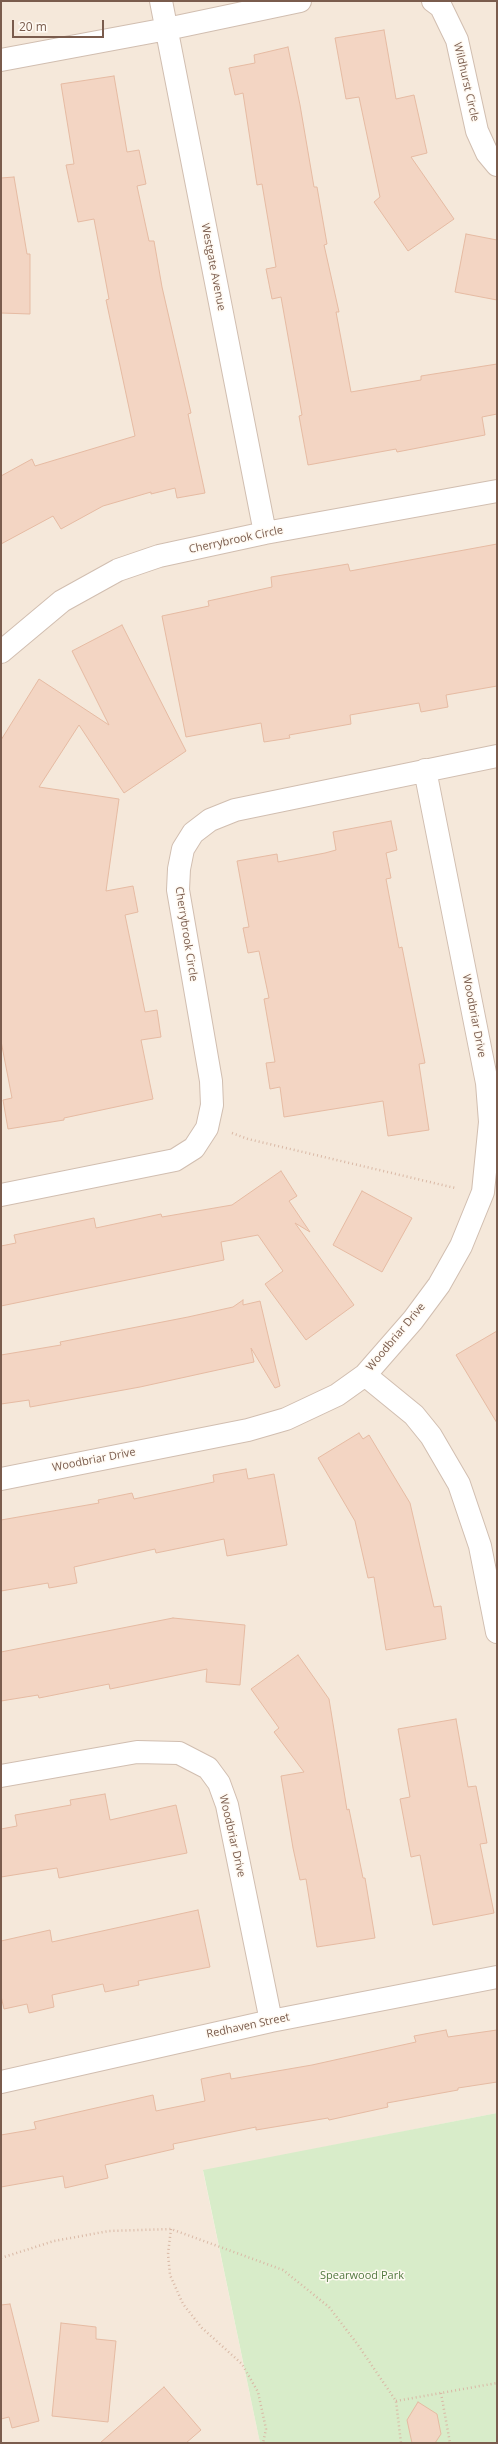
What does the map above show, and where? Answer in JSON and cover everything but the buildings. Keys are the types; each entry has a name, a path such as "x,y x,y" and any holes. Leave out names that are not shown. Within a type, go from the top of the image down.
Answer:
{"street":[{"name":"Westgate Avenue","path":"161,1 265,533"},
{"path":"1,60 167,29 300,1"},
{"name":"Wildhurst Circle","path":"432,1 441,7 457,40 477,131 487,153 497,165"},
{"name":"Cherrybrook Circle","path":"1,652 62,601 118,570 159,556 265,533 497,491"},
{"name":"Cherrybrook Circle","path":"1,1195 175,1160 194,1148 208,1124 212,1105 211,1082 178,890 179,869 186,844 193,833 210,820 235,810 497,756"},
{"name":"Woodbriar Drive","path":"1,1479 248,1430 286,1419 337,1395 365,1375 414,1320 439,1284 490,1192 490,1122 487,1083 425,770"},
{"path":"365,1375 414,1415 431,1436 459,1484 480,1546 497,1632"},
{"name":"Woodbriar Drive","path":"1,1776 137,1752 179,1753 208,1768 218,1783 227,1805 271,2021"},
{"name":"Redhaven Street","path":"1,2082 271,2021 497,1977"}],"path":[{"path":"208,1124 248,1140 448,1187 490,1192"},
{"path":"1,2258 54,2241 109,2231 171,2230 283,2270 329,2307 358,2345 396,2401 401,2443"},
{"path":"171,2230 168,2254 170,2275 183,2304 202,2328 242,2364 258,2392 266,2428 263,2443"},
{"path":"396,2401 497,2382"},
{"path":"440,2393 450,2443"}],"shaded area":[{"path":"1,1 497,1 497,2113 203,2171 260,2443 1,2443"}],"green space":[{"name":"Spearwood Park","path":"497,2113 497,2443 260,2443 203,2170"}]}
